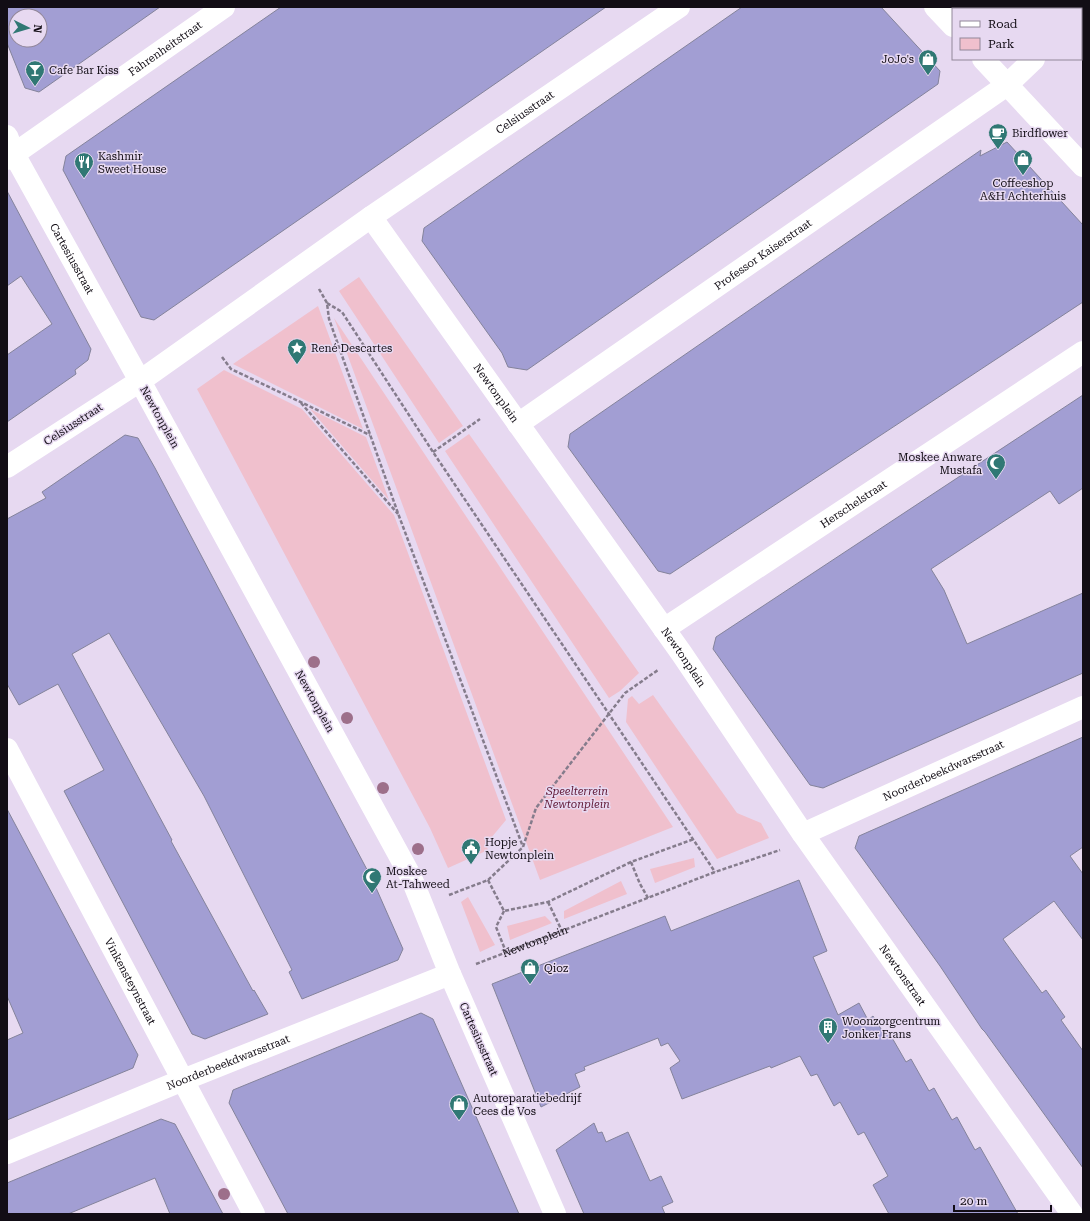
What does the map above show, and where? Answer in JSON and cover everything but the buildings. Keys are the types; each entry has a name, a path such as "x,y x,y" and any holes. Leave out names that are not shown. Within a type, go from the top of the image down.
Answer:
{"street":[{"name":"Fahrenheitstraat","path":"9,150 224,7"},
{"name":"Celsiusstraat","path":"371,217 679,7"},
{"path":"936,7 952,25"},
{"path":"984,60 1083,166"},
{"name":"Professor Kaiserstraat","path":"518,424 1008,85 1033,60"},
{"name":"Cartesiusstraat","path":"9,150 140,381"},
{"name":"Newtonplein","path":"450,974 411,877 140,381 371,217 682,654 803,834"},
{"name":"Herschelstraat","path":"664,629 1083,352"},
{"name":"Celsiusstraat","path":"7,467 140,381"},
{"name":"Noorderbeekdwarsstraat","path":"803,834 1083,707"},
{"name":"Vinkensteynstraat","path":"7,749 14,783 183,1080 254,1214"},
{"name":"Newtonstraat","path":"803,834 1072,1214"},
{"name":"Cartesiusstraat","path":"450,974 556,1214"},
{"name":"Noorderbeekdwarsstraat","path":"7,1153 183,1080 450,974"}],"path":[{"path":"304,265 327,303 329,319 370,436 523,847"},
{"path":"327,303 342,312 608,715 694,839 715,872"},
{"path":"205,335 231,369 370,436"},
{"path":"299,402 399,516"},
{"path":"433,452 503,403"},
{"path":"422,905 488,880 523,847 536,808 625,693 682,654"},
{"name":"Newtonplein","path":"450,974 715,872 792,846 803,834"},
{"path":"504,911 548,902 631,862 694,839"},
{"path":"631,862 640,884 648,898"},
{"path":"488,880 504,911"},
{"path":"548,902 562,931"},
{"path":"504,911 496,927 506,952"}],"green space":[{"path":"359,277 463,426 439,443 339,291"},
{"path":"318,306 363,429 233,364"},
{"name":"Speelterrein Newtonplein","path":"334,318 673,827 540,880"},
{"path":"224,370 302,409 394,515 506,820 486,844 488,850 448,868 430,828 197,389"},
{"path":"310,409 366,437 389,500"},
{"path":"469,434 639,673 620,691 609,698 445,451"},
{"path":"653,695 737,813 761,823 769,838 717,859 626,722 628,699 632,696 639,704"},
{"path":"694,858 695,867 655,883 650,869"},
{"path":"621,881 627,894 564,919 564,911"},
{"path":"468,897 495,945 480,952 461,902"},
{"path":"545,916 552,923 510,940 507,926"}],"place":[{"name":"JoJo's","path":"928,76"},
{"name":"Cafe Bar Kiss","path":"35,87"},
{"name":"Birdflower","path":"998,150"},
{"name":"Coffeeshop A&H Achterhuis","path":"1023,176"},
{"name":"Kashmir Sweet House","path":"84,179"},
{"name":"René Descartes","path":"297,365"},
{"name":"Moskee Anware Mustafa","path":"996,480"},
{"name":"Hopje Newtonplein","path":"471,865"},
{"name":"Moskee At-Tahweed","path":"372,894"},
{"name":"Qioz","path":"530,985"},
{"name":"Woonzorgcentrum Jonker Frans","path":"828,1044"},
{"name":"Autoreparatiebedrijf Cees de Vos","path":"459,1121"}]}
